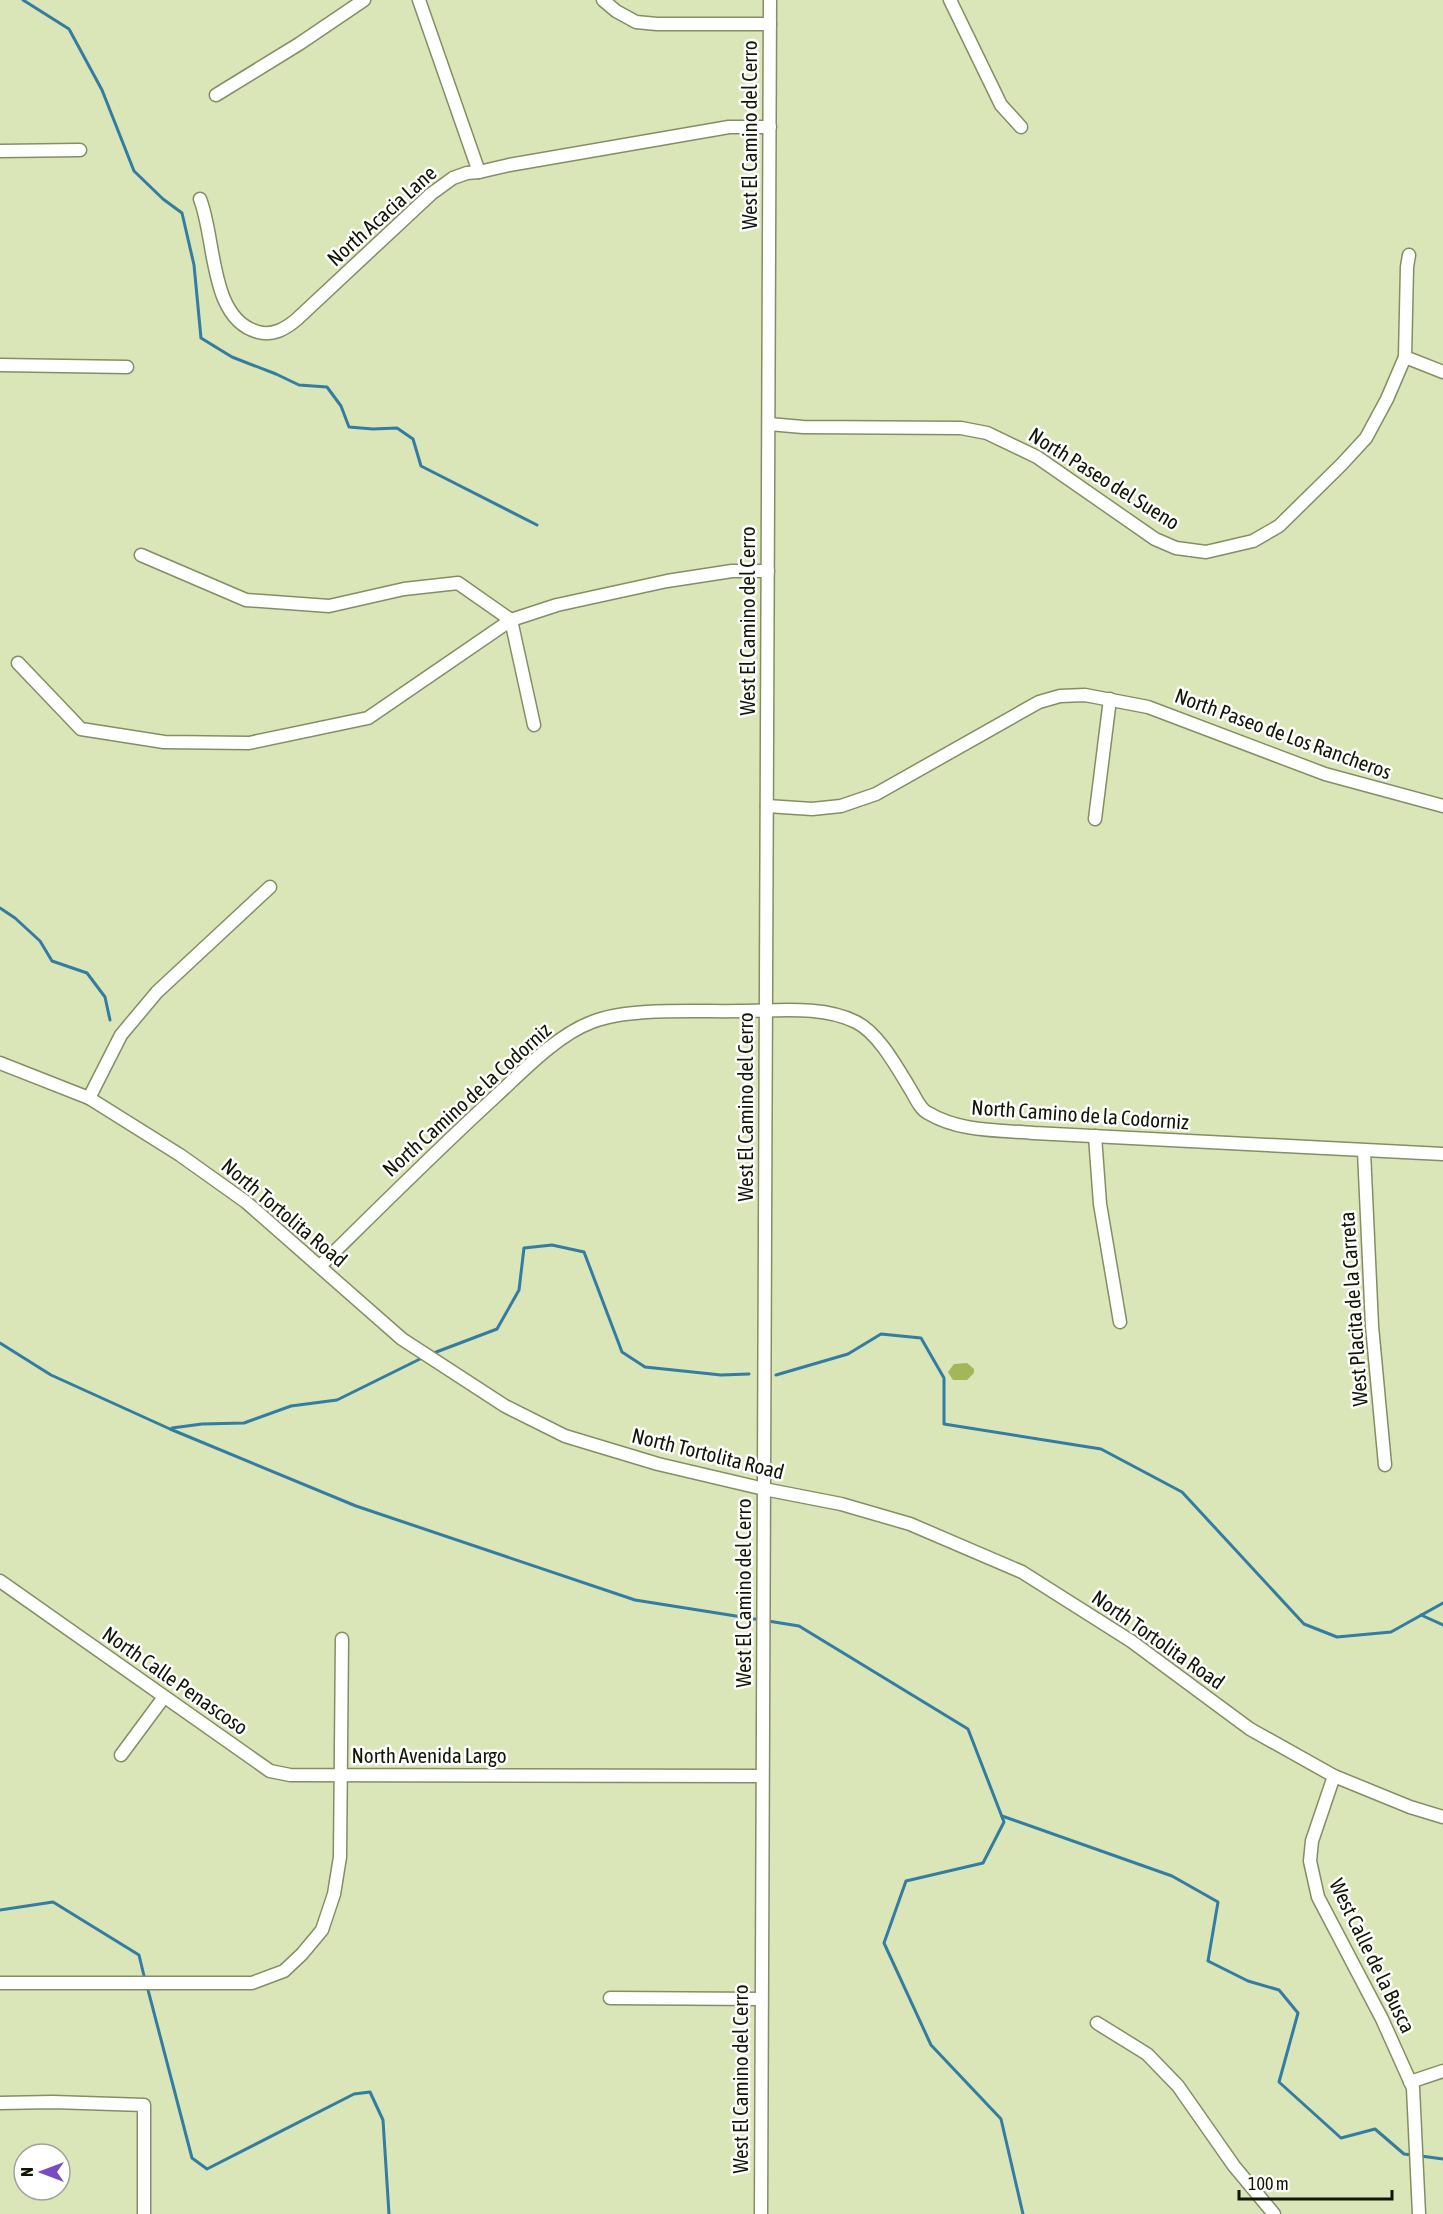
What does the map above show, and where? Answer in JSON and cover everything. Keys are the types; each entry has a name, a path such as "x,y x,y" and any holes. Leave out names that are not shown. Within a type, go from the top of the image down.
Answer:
{"street":[{"path":"216,95 299,44 364,0"},
{"path":"419,0 478,172"},
{"path":"603,0 616,11 636,21 657,24 770,24"},
{"name":"West El Camino del Cerro","path":"761,2214 771,0"},
{"path":"950,0 1001,105 1021,127"},
{"name":"North Acacia Lane","path":"200,199 207,215 215,265 225,304 236,320 243,325 253,331 270,334 287,327 296,320 431,194 453,178 466,173 509,165 729,127 770,127"},
{"path":"0,151 80,150"},
{"name":"North Paseo del Sueno","path":"768,424 803,427 961,428 987,433 1037,457 1155,539 1176,548 1206,552 1253,541 1279,526 1366,438 1396,382 1405,357 1409,255"},
{"path":"1405,357 1443,372"},
{"path":"0,365 127,368"},
{"path":"141,555 246,600 329,606 404,589 458,583 511,620 534,725"},
{"path":"18,663 81,729 164,742 249,743 368,718 511,620 557,605 667,580 732,571 768,571"},
{"name":"North Paseo de Los Rancheros","path":"767,806 812,809 841,806 876,794 1039,702 1060,696 1085,695 1148,706 1325,774 1443,806"},
{"path":"1095,819 1110,699"},
{"path":"89,1098 121,1035 157,992 270,887"},
{"name":"North Camino de la Codorniz","path":"320,1266 506,1086 560,1040 577,1029 611,1016 630,1014 808,1011 836,1015 858,1022 870,1032 890,1056 926,1113 953,1125 994,1130 1095,1136 1443,1154"},
{"name":"North Tortolita Road","path":"0,1064 89,1098 180,1155 246,1202 402,1339 505,1406 566,1436 658,1464 764,1490 841,1504 910,1524 1022,1572 1131,1641 1250,1729 1334,1776 1410,1807 1443,1817"},
{"path":"1095,1136 1100,1204 1120,1322"},
{"name":"West Placita de la Carreta","path":"1364,1151 1372,1326 1385,1465"},
{"name":"North Calle Penascoso","path":"0,1581 270,1771 290,1775 342,1774"},
{"path":"342,1639 342,1774"},
{"path":"121,1755 164,1697"},
{"name":"North Avenida Largo","path":"0,1983 252,1983 284,1971 322,1930 334,1894 340,1857 342,1774 762,1776"},
{"name":"West Calle de la Busca","path":"1334,1776 1312,1841 1310,1861 1318,1897 1382,2019 1413,2088 1419,2214"},
{"path":"610,1998 761,1999"},
{"path":"1097,2023 1147,2054 1178,2086 1234,2166 1274,2214"},
{"path":"1410,2082 1443,2070"},
{"path":"0,2103 144,2105 144,2214"}],"green space":[{"path":"967,1363 974,1369 974,1373 967,1380 953,1380 948,1372 954,1364"}],"waterway":[{"path":"23,0 69,29 102,90 134,171 163,199 182,213 194,265 201,338 232,357 299,385 327,387 341,406 349,427 397,428 413,439 421,466 537,525"},
{"path":"0,908 15,918 40,941 52,961 87,973 105,997 110,1020"},
{"path":"431,1354 497,1329 519,1290 524,1248 552,1245 584,1252 622,1352 645,1367 721,1375 749,1374"},
{"path":"776,1375 848,1354 881,1334 921,1338 944,1378 944,1424 1101,1449 1182,1492 1304,1624 1337,1637 1391,1632 1443,1603"},
{"path":"0,1343 51,1375 170,1429 356,1506 635,1600 761,1620"},
{"path":"172,1428 202,1424 244,1423 291,1406 337,1400 422,1358"},
{"path":"1421,1615 1443,1625"},
{"path":"768,1621 799,1626 968,1729 1004,1822 983,1863 906,1881 884,1943 931,2045 1001,2119 1023,2214"},
{"path":"1002,1816 1172,1876 1218,1902 1208,1961 1248,1981 1279,1990 1298,2013 1279,2082 1341,2138 1375,2129 1404,2154 1412,2155"},
{"path":"0,1910 53,1902 139,1955 145,1980"},
{"path":"147,1986 192,2158 207,2169 354,2094 370,2092 383,2120 389,2214"},
{"path":"1421,2156 1443,2159"}]}
